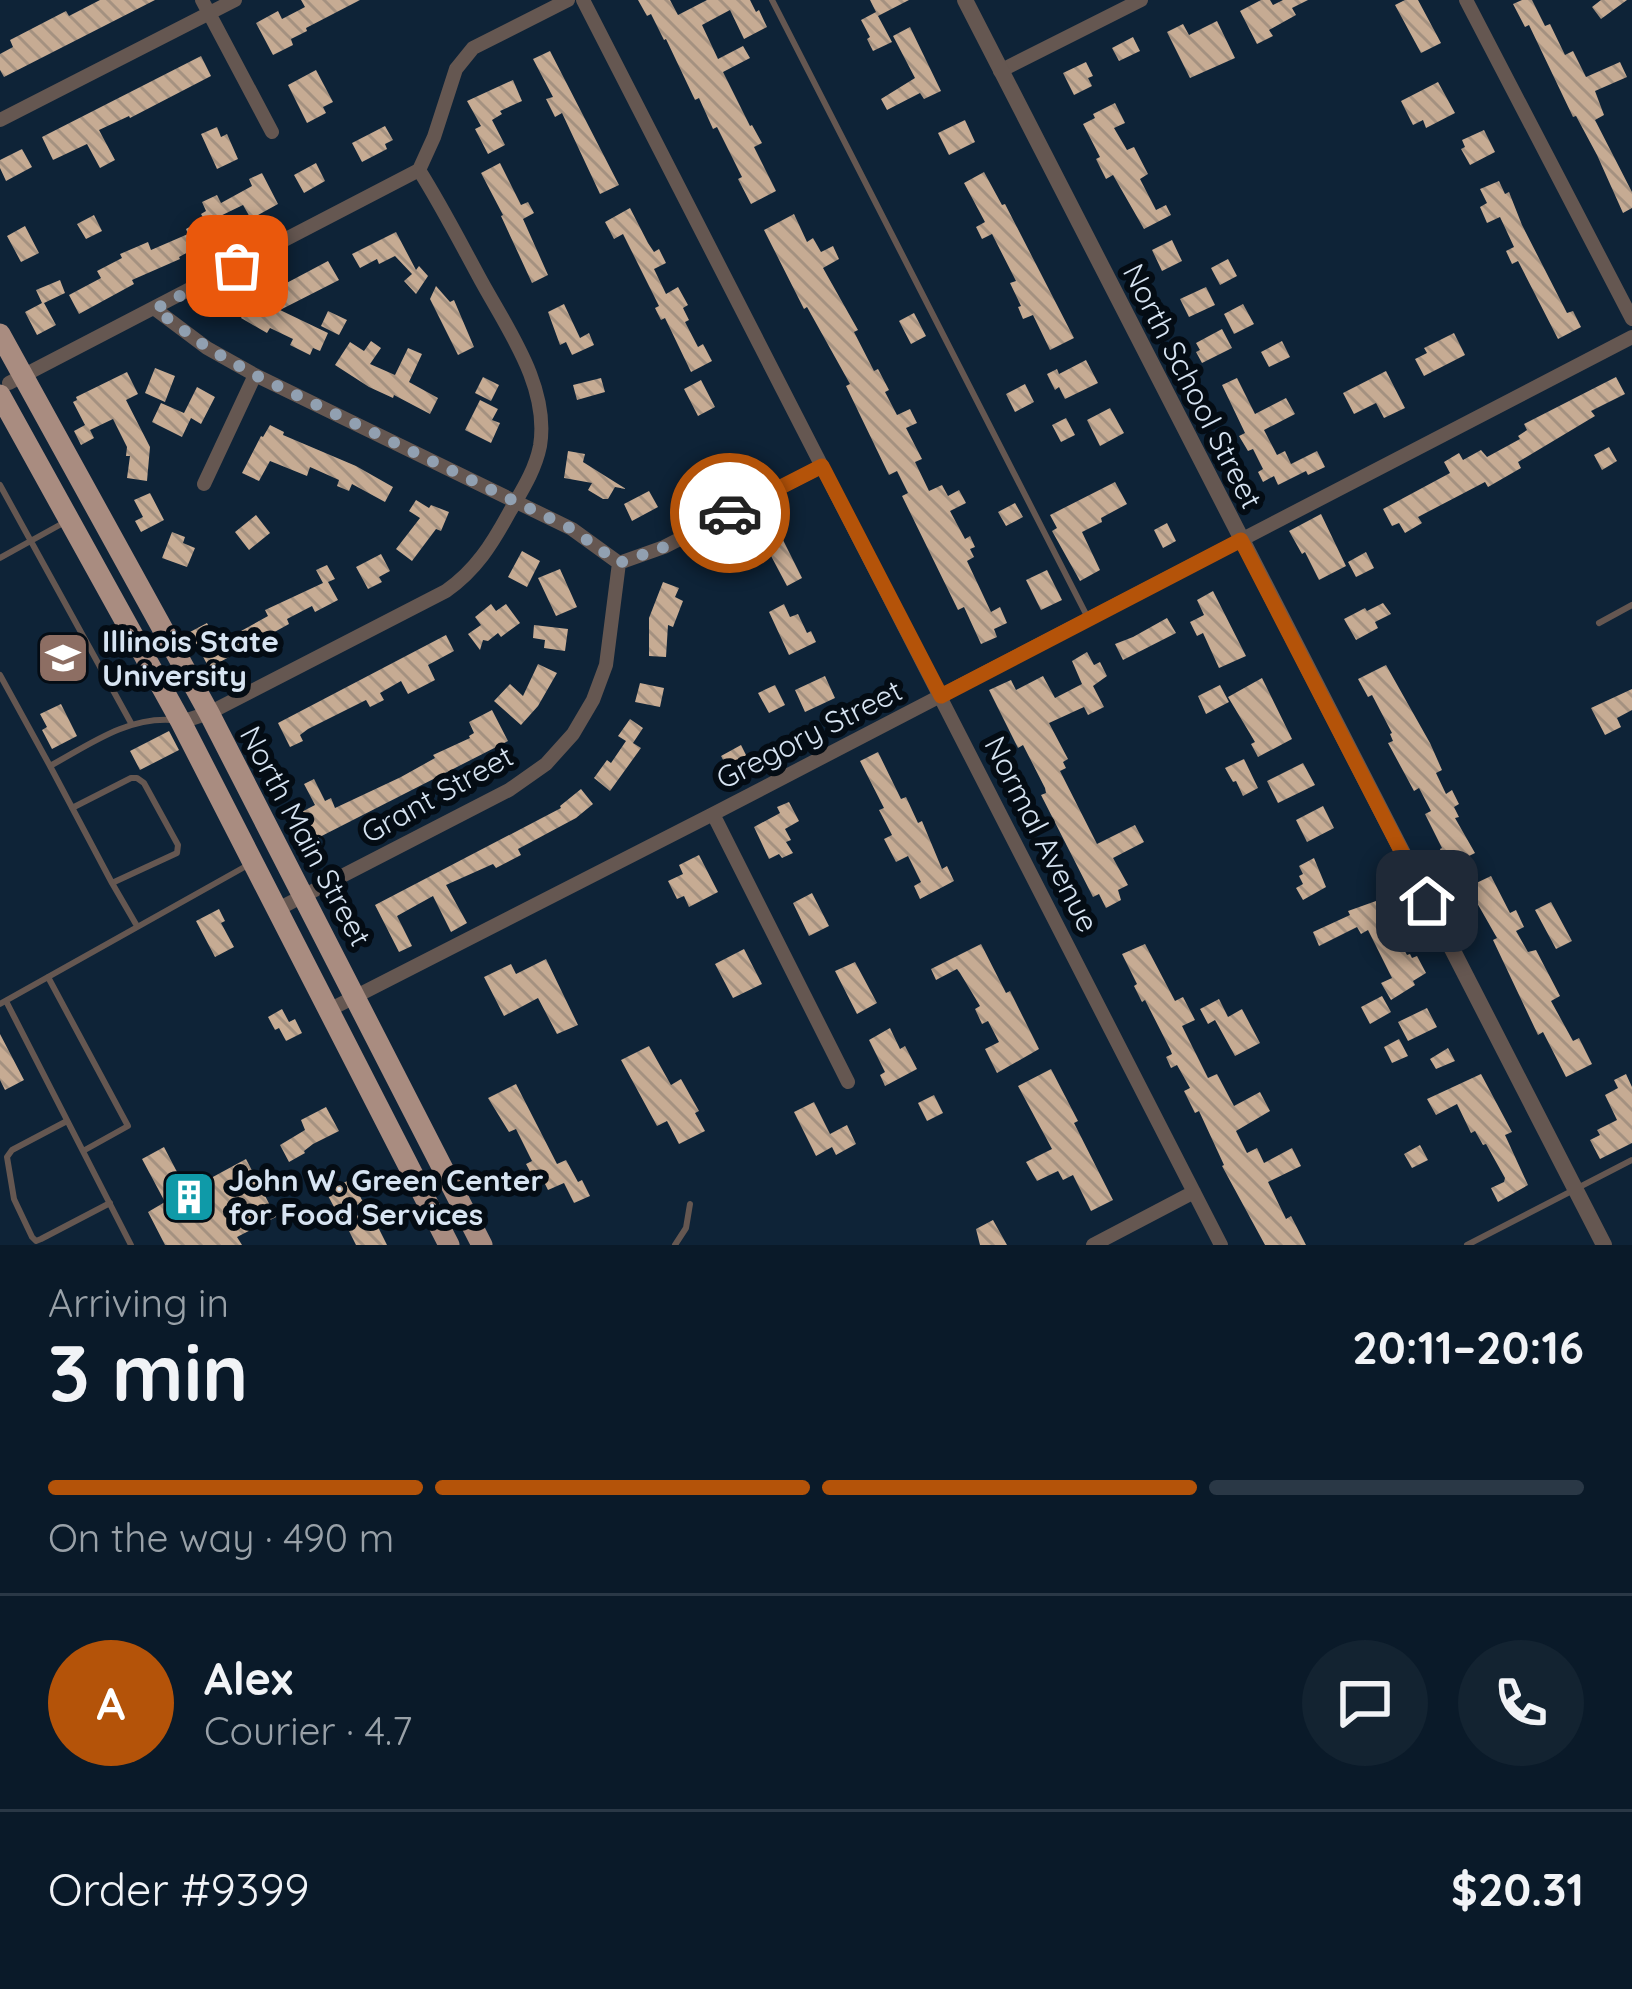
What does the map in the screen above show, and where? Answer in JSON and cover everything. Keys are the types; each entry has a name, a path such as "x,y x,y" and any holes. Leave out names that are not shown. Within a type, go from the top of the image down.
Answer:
{"main road":[{"name":"North Main Street","path":"0,334 8,386 70,520 182,722 449,1245"},
{"name":"North Main Street","path":"8,386 108,526 482,1245"}],"street":[{"path":"0,120 206,7 235,0"},
{"path":"8,386 419,170 456,69 473,48 568,0"},
{"name":"Normal Avenue","path":"583,0 1221,1245"},
{"name":"North School Street","path":"965,0 1604,1245"},
{"path":"1000,71 1141,0"},
{"path":"1466,0 1631,314"},
{"path":"206,7 272,132"},
{"path":"182,722 208,713 466,577 488,551 532,473 541,421 532,382 515,340 419,170"},
{"path":"155,309 255,375 572,529 619,563 664,547 822,466"},
{"name":"Gregory Street","path":"329,1010 1632,338"},
{"path":"204,484 255,375"},
{"name":"Grant Street","path":"278,909 509,790 546,764 573,734 606,665 619,563"},
{"path":"713,814 848,1082"},
{"path":"1094,1245 1194,1192"}],"lane":[{"path":"772,0 1088,619"},
{"path":"0,485 131,723"},
{"path":"0,558 70,520"},
{"path":"1599,623 1632,604"},
{"path":"0,675 137,926"},
{"path":"50,766 131,723 182,722"},
{"path":"72,808 137,778 178,845 177,853 112,883"},
{"path":"131,1245 3,1002 277,848"},
{"path":"48,976 128,1126 83,1151"},
{"path":"68,1121 7,1157 14,1199 32,1238 41,1239 110,1204"},
{"path":"1467,1245 1632,1160"},
{"path":"675,1245 686,1228 690,1204"}],"building":[{"path":"100,0 155,0 4,77 0,54 13,47 10,40 66,11 69,16"},
{"path":"301,0 360,0 306,28 291,39 293,45 273,55 256,23 278,11 282,19 305,7"},
{"path":"638,0 670,0 678,15 707,0 750,0 759,10 767,27 744,39 730,10 702,25 718,59 743,46 750,58 723,72 762,143 754,147 776,191 751,204 717,127 713,129 666,39"},
{"path":"870,0 909,0 878,16 892,42 873,51 861,20 876,12"},
{"path":"1261,0 1273,5 1308,0 1292,8 1296,15 1269,30 1273,36 1257,44 1240,11"},
{"path":"1418,0 1441,43 1421,53 1395,5"},
{"path":"1532,0 1565,55 1573,51 1586,77 1620,62 1627,77 1595,91 1604,115 1595,120 1632,192 1632,208 1623,213 1529,25 1525,27 1513,4"},
{"path":"1601,0 1627,0 1601,19 1592,7"},
{"path":"1217,21 1235,58 1190,78 1167,32 1183,24 1189,35"},
{"path":"910,27 941,91 924,99 920,93 887,110 881,99 915,78 893,36"},
{"path":"1133,37 1140,51 1119,61 1112,48"},
{"path":"550,51 619,185 600,194 562,113 555,117 546,99 553,97 533,59"},
{"path":"201,56 211,76 99,130 115,160 100,168 87,144 53,160 42,137"},
{"path":"1086,62 1092,86 1074,95 1063,73"},
{"path":"316,70 333,102 323,107 326,113 307,123 288,85"},
{"path":"513,80 522,101 492,120 505,145 488,154 475,129 481,126 467,101"},
{"path":"1438,82 1455,113 1426,128 1423,120 1413,125 1401,101"},
{"path":"1115,103 1125,123 1114,128 1127,150 1134,147 1148,174 1140,179 1156,210 1166,205 1171,215 1144,229 1113,175 1106,179 1083,124"},
{"path":"965,120 975,142 949,155 938,133"},
{"path":"385,126 393,140 385,144 387,149 362,162 352,143"},
{"path":"217,127 221,137 227,134 238,159 217,169 201,134"},
{"path":"1484,130 1495,152 1470,165 1461,149 1465,147 1462,140"},
{"path":"22,149 32,167 6,181 0,160"},
{"path":"316,163 325,181 304,193 294,175"},
{"path":"500,163 521,205 528,202 534,213 523,219 548,275 532,283 481,173"},
{"path":"984,172 1074,338 1050,350 1033,315 1023,319 1010,283 1016,281 992,234 982,239 976,227 985,222 964,183"},
{"path":"262,173 278,204 251,219 243,205 212,220 220,235 132,280 134,284 79,314 69,295 101,278 97,271 148,242 151,250 188,234 186,229 204,219 202,202 217,195 221,203 252,186 249,179"},
{"path":"1499,181 1505,194 1509,192 1567,313 1573,311 1581,327 1558,339 1518,261 1512,264 1506,251 1514,247 1500,217 1487,223 1480,207 1487,203 1480,189"},
{"path":"630,208 648,243 654,252 659,249 666,263 654,269 666,294 678,287 688,305 683,308 689,320 685,322 712,361 691,372 665,318 661,320 655,308 659,306 623,234 614,239 605,222"},
{"path":"794,214 807,242 813,238 821,252 833,246 839,259 823,268 858,330 854,332 874,371 878,369 889,390 885,392 897,415 910,409 917,423 906,428 922,459 915,462 929,491 942,485 948,496 959,490 966,503 950,511 965,539 970,536 975,547 970,549 974,557 967,561 991,612 1000,607 1007,623 994,629 997,637 981,644 964,607 958,610 902,496 908,493 897,471 889,475 846,386 850,384 764,230"},
{"path":"94,215 102,231 86,239 77,224"},
{"path":"25,226 39,253 21,262 7,236"},
{"path":"396,232 416,270 419,266 428,276 416,294 404,281 412,274 395,256 360,268 352,254"},
{"path":"1172,240 1182,261 1162,271 1152,250"},
{"path":"1228,259 1237,276 1220,285 1211,268"},
{"path":"328,261 339,280 280,310 328,333 320,351 313,348 310,355 290,345 293,339 270,328 267,333 241,318 249,303"},
{"path":"60,280 65,293 44,303 56,325 37,335 25,312 42,303 36,290"},
{"path":"436,286 450,302 454,300 474,347 458,355 430,299"},
{"path":"1206,287 1215,305 1189,317 1180,299"},
{"path":"564,304 580,338 589,333 594,345 572,355 566,342 560,345 548,312"},
{"path":"1243,304 1254,324 1234,334 1224,314"},
{"path":"328,311 347,320 339,335 321,326"},
{"path":"914,313 926,336 911,344 899,321"},
{"path":"1222,329 1232,348 1202,363 1196,343"},
{"path":"1454,333 1465,355 1424,376 1415,359 1427,353 1424,348"},
{"path":"371,341 381,348 370,364 395,375 408,348 422,354 409,382 438,398 430,414 369,387 335,365 350,342 364,351"},
{"path":"1282,341 1290,357 1269,367 1261,352"},
{"path":"1086,360 1098,383 1065,399 1047,374 1057,369 1059,374"},
{"path":"155,368 175,376 165,402 145,393"},
{"path":"1386,371 1405,408 1384,418 1376,403 1354,414 1343,393"},
{"path":"127,372 138,394 126,400 150,447 147,481 127,478 130,456 126,456 127,447 113,419 90,430 94,438 81,445 74,431 85,425 73,402 76,397"},
{"path":"483,377 499,385 491,401 475,393"},
{"path":"1616,377 1625,394 1591,411 1595,416 1518,462 1521,468 1418,517 1422,523 1405,533 1399,523 1392,526 1383,509 1450,473 1444,462 1459,453 1463,460 1481,450 1487,457 1520,439 1527,430 1524,424"},
{"path":"601,378 605,392 577,400 573,385"},
{"path":"1237,378 1255,414 1286,398 1295,414 1264,430 1277,455 1285,451 1291,464 1317,451 1325,467 1278,485 1274,476 1263,482 1258,472 1263,469 1253,449 1248,451 1239,436 1245,433 1222,385"},
{"path":"701,380 715,407 698,416 684,389"},
{"path":"1025,384 1034,402 1015,412 1006,394"},
{"path":"197,387 215,397 201,424 191,418 182,437 152,422 161,403 184,413"},
{"path":"480,400 498,409 492,420 500,423 491,443 465,430"},
{"path":"1110,408 1124,433 1100,446 1087,420"},
{"path":"1066,418 1075,435 1061,442 1052,425"},
{"path":"270,425 393,487 385,502 352,484 349,491 337,486 339,480 310,467 307,476 270,461 259,481 242,473"},
{"path":"1609,447 1617,461 1602,470 1594,455"},
{"path":"568,451 585,454 583,462 626,489 615,487 603,499 588,490 592,483 564,478"},
{"path":"1115,482 1127,504 1082,532 1100,570 1080,581 1052,531 1057,528 1050,515"},
{"path":"649,491 658,507 632,521 624,504"},
{"path":"150,493 164,520 141,532 135,521 143,517 134,500"},
{"path":"416,500 449,512 441,531 436,529 412,561 396,549 420,518 409,511"},
{"path":"1015,503 1023,517 1006,526 998,512"},
{"path":"1321,514 1346,566 1319,580 1289,531"},
{"path":"256,515 270,533 249,550 235,532"},
{"path":"771,516 802,578 787,586 770,554 750,563 743,548 761,539 753,526"},
{"path":"1167,523 1176,541 1163,548 1154,530"},
{"path":"172,532 195,548 187,567 162,558"},
{"path":"522,551 540,561 527,587 508,577"},
{"path":"1366,552 1374,568 1356,577 1348,562"},
{"path":"381,554 390,571 368,589 356,567"},
{"path":"327,565 335,579 328,582 338,600 287,619 289,624 209,668 190,632 207,623 217,642 223,641 268,616 265,610 323,583 316,570"},
{"path":"560,569 577,607 556,616 538,578"},
{"path":"1047,570 1062,600 1041,610 1026,580"},
{"path":"663,582 679,588 675,597 683,601 673,627 668,625 666,657 649,656 649,618"},
{"path":"1213,591 1246,656 1219,668 1203,633 1197,636 1190,622 1204,615 1197,600"},
{"path":"1383,603 1391,614 1356,640 1344,619"},
{"path":"491,604 496,611 506,604 520,623 501,637 498,633 483,640 480,650 468,634 481,625 475,617"},
{"path":"784,604 790,617 798,614 816,642 789,655 769,612"},
{"path":"1167,618 1176,633 1123,660 1115,644"},
{"path":"534,625 568,629 565,651 544,648 545,640 533,638"},
{"path":"446,635 454,651 428,665 435,680 408,694 401,681 380,693 384,700 370,707 366,700 308,729 300,735 303,741 290,747 278,723"},
{"path":"1087,652 1107,676 1093,686 1104,707 1088,715 1084,707 1049,723 1068,759 1060,771 1097,844 1135,825 1144,842 1113,858 1128,885 1118,890 1121,900 1106,908 1099,894 1093,897 1041,795 1045,788 989,690 1011,680 1016,690 1043,676 1055,698 1082,684 1072,661"},
{"path":"538,664 557,673 521,725 494,701 510,684 523,696"},
{"path":"1386,665 1430,743 1446,794 1452,790 1459,804 1454,807 1459,817 1455,818 1475,853 1455,863 1448,865 1425,814 1431,811 1419,788 1414,791 1388,743 1393,741 1392,733 1358,679"},
{"path":"825,676 835,698 805,712 795,690"},
{"path":"1262,678 1292,739 1258,757 1251,744 1255,742 1228,697"},
{"path":"640,683 664,688 660,707 635,702"},
{"path":"775,685 785,705 769,713 758,693"},
{"path":"1220,685 1229,702 1206,714 1198,696"},
{"path":"1632,689 1632,710 1617,718 1621,727 1605,735 1591,708"},
{"path":"61,704 77,736 52,749 40,714"},
{"path":"492,710 508,741 302,846 288,819 315,805 304,784 314,779 325,801 331,798 335,808 470,738 474,733 469,722"},
{"path":"630,719 643,728 633,743 641,748 610,791 594,778 626,741 618,736"},
{"path":"169,731 179,750 140,770 130,751"},
{"path":"741,745 749,761 729,771 721,756"},
{"path":"878,752 901,799 906,797 918,823 922,821 942,869 947,866 954,881 920,899 914,886 921,882 908,856 896,862 884,839 892,835 879,810 884,808 860,761"},
{"path":"1244,759 1258,788 1243,796 1225,768"},
{"path":"1303,763 1315,785 1278,803 1267,781"},
{"path":"581,789 593,804 576,818 518,849 521,855 496,868 493,864 446,885 467,923 451,932 433,896 397,916 412,946 399,952 375,905 561,808"},
{"path":"789,802 799,821 785,829 793,853 769,859 754,827 780,813 777,807"},
{"path":"1323,806 1334,828 1307,842 1296,820"},
{"path":"699,855 718,892 689,907 684,896 677,899 668,881 683,874 679,865"},
{"path":"1314,858 1326,887 1303,900 1296,888 1303,884 1299,866"},
{"path":"1491,876 1510,913 1516,910 1524,927 1516,931 1528,952 1536,950 1560,996 1551,1001 1592,1064 1566,1077 1543,1032 1538,1035 1493,940 1497,938 1468,887"},
{"path":"812,893 829,926 809,936 793,903"},
{"path":"1376,901 1407,955 1417,956 1426,973 1391,1000 1381,983 1392,978 1368,930 1361,934 1357,927 1319,946 1313,932"},
{"path":"1551,902 1572,941 1556,949 1535,910"},
{"path":"219,909 234,947 215,957 196,921"},
{"path":"981,944 1039,1049 997,1073 985,1049 999,1042 988,1021 982,1024 975,1009 980,1006 960,973 957,969 936,980 931,969"},
{"path":"1145,944 1175,1001 1183,997 1195,1020 1182,1026 1208,1078 1217,1074 1234,1106 1260,1092 1270,1111 1236,1131 1247,1153 1257,1148 1264,1163 1292,1148 1301,1166 1268,1182 1286,1219 1291,1216 1306,1245 1265,1245 1222,1166 1199,1111 1195,1113 1184,1091 1190,1088 1177,1065 1171,1068 1166,1057 1172,1054 1170,1049 1145,1000 1142,1002 1122,954"},
{"path":"744,949 762,984 733,998 715,964"},
{"path":"546,959 578,1025 557,1034 538,998 504,1016 484,977 511,964 516,974"},
{"path":"855,962 877,1003 857,1014 835,971"},
{"path":"1382,996 1391,1012 1370,1024 1361,1007"},
{"path":"1219,999 1228,1017 1242,1009 1260,1043 1235,1056 1215,1020 1208,1024 1200,1009"},
{"path":"1427,1008 1437,1027 1408,1041 1398,1022"},
{"path":"282,1009 302,1033 286,1041 268,1017"},
{"path":"890,1028 917,1069 885,1086 880,1075 885,1072 869,1040"},
{"path":"0,1034 24,1080 5,1090 0,1080"},
{"path":"1399,1039 1408,1056 1392,1063 1384,1047"},
{"path":"649,1046 671,1085 681,1079 699,1111 695,1113 705,1131 679,1144 667,1121 657,1126 621,1060"},
{"path":"1448,1048 1455,1061 1436,1069 1430,1059"},
{"path":"1051,1069 1113,1200 1091,1211 1073,1175 1063,1180 1058,1171 1037,1181 1026,1162 1052,1149 1018,1086"},
{"path":"1481,1074 1512,1132 1505,1135 1528,1185 1498,1202 1491,1188 1505,1178 1486,1144 1475,1131 1471,1133 1457,1104 1436,1115 1427,1099"},
{"path":"1626,1074 1632,1087 1632,1143 1600,1159 1590,1140 1600,1135 1597,1130 1617,1120 1605,1095 1618,1088 1614,1080"},
{"path":"516,1084 557,1164 566,1160 590,1196 574,1203 564,1183 548,1190 543,1180 534,1179 526,1164 532,1161 516,1129 509,1132 488,1098"},
{"path":"934,1095 943,1113 927,1121 918,1103"},
{"path":"814,1102 830,1134 847,1125 856,1144 836,1155 832,1147 816,1156 794,1112"},
{"path":"326,1107 339,1131 289,1162 280,1145 305,1130 301,1120"},
{"path":"1420,1145 1428,1160 1412,1168 1404,1154"},
{"name":"John W. Green Center for Food Services","path":"164,1147 187,1191 246,1159 276,1217 237,1237 242,1245 165,1245 148,1212 165,1202 142,1159"},
{"path":"351,1179 363,1202 353,1207 365,1230 377,1225 387,1245 356,1245 341,1220 326,1192"},
{"path":"993,1220 1007,1245 980,1245 976,1229"}],"way so far":[{"path":"237,266 155,309 255,375 572,529 619,563 664,547 730,513"}],"place":[{"name":"Illinois State University","path":"63,658"},
{"name":"John W. Green Center for Food Services","path":"189,1197"}],"route":[{"path":"730,513 822,466 941,696 1241,540 1427,901"}]}
